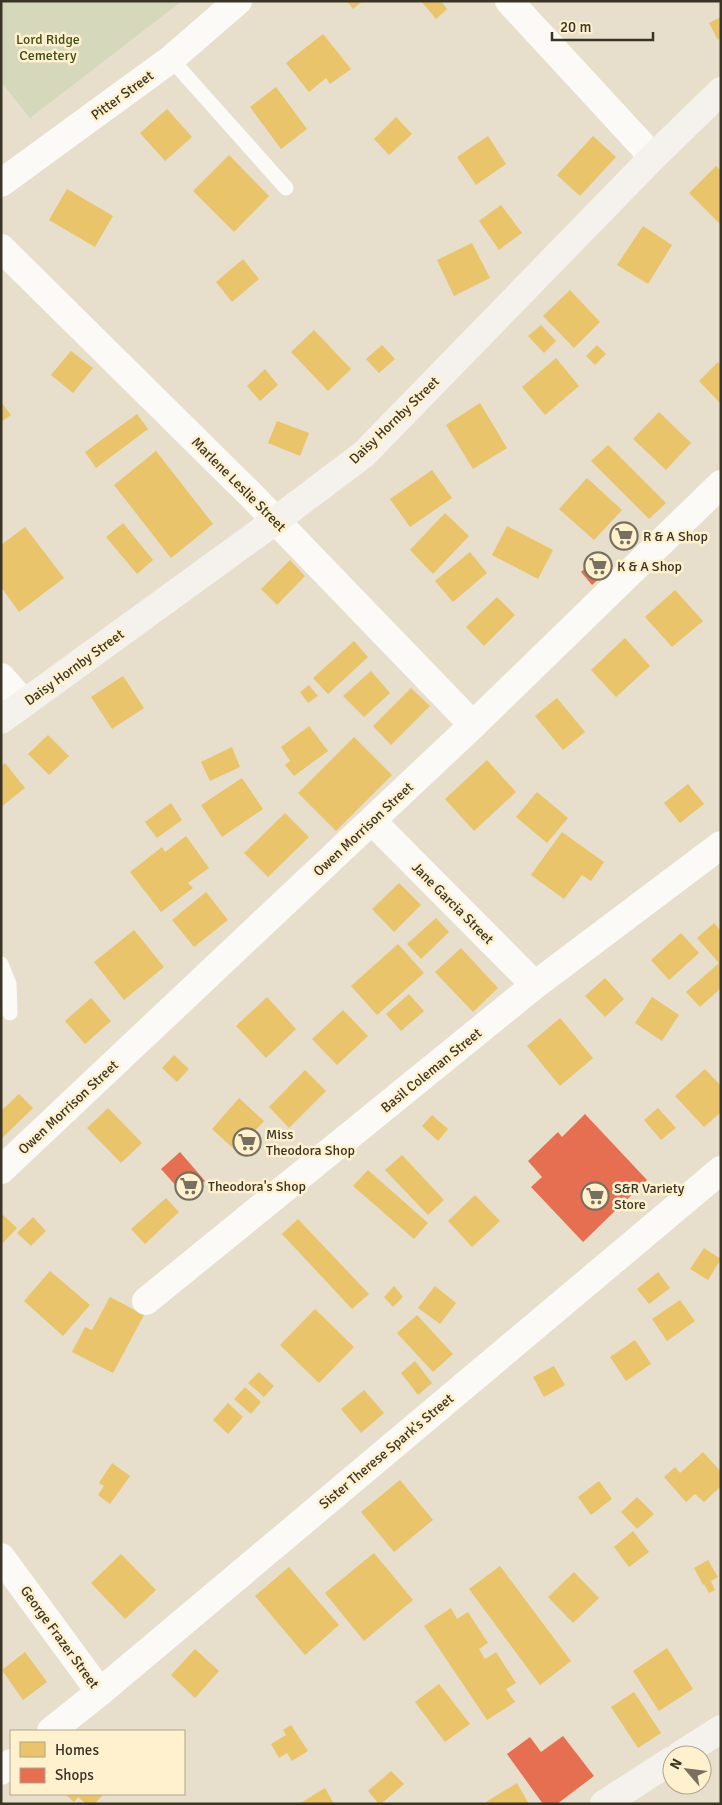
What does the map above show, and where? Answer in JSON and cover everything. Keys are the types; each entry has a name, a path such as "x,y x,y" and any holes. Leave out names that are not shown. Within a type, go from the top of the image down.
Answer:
{"street":[{"name":"Pitter Street","path":"1,183 171,59 238,1"},
{"path":"509,1 653,157"},
{"name":"Daisy Hornby Street","path":"1,720 364,454 653,157 721,90"},
{"name":"Marlene Leslie Street","path":"1,248 245,489 473,725"},
{"name":"Owen Morrison Street","path":"1,1170 473,725 721,484"},
{"path":"1,677 24,703"},
{"name":"Jane Garcia Street","path":"372,821 535,985"},
{"name":"Basil Coleman Street","path":"146,1301 535,985 721,845"},
{"name":"Sister Therese Spark's Street","path":"52,1730 100,1692 721,1170"},
{"name":"George Frazer Street","path":"1,1557 100,1692"},
{"path":"696,1745 721,1729"},
{"path":"604,1804 662,1766"}],"lane":[{"path":"171,59 286,188"},
{"path":"1,964 9,984 10,1013"}],"green space":[{"name":"Lord Ridge Cemetery","path":"1,1 182,1 30,118 1,82"}],"building: Homes":[{"path":"347,1 363,1 353,9"},
{"path":"441,1 447,9 436,19 422,2"},
{"path":"721,17 721,38 718,40 709,23"},
{"path":"323,34 351,69 330,84 326,78 309,92 286,63"},
{"path":"276,87 307,129 281,149 250,107"},
{"path":"167,109 192,137 165,161 140,133"},
{"path":"396,117 412,134 389,155 374,139"},
{"path":"488,136 506,164 476,185 457,157"},
{"path":"593,136 616,157 580,196 557,175"},
{"path":"229,155 269,196 234,232 193,191"},
{"path":"716,166 721,171 721,225 689,193"},
{"path":"67,189 113,216 95,247 49,220"},
{"path":"501,205 522,233 499,250 479,221"},
{"path":"643,226 672,245 648,284 617,265"},
{"path":"472,243 490,278 454,296 437,260"},
{"path":"243,259 259,279 232,302 216,282"},
{"path":"570,290 600,322 574,348 543,316"},
{"path":"541,325 556,341 544,353 528,336"},
{"path":"314,330 351,369 328,391 291,352"},
{"path":"382,345 395,359 379,373 366,359"},
{"path":"597,345 606,354 595,365 586,356"},
{"path":"71,351 93,368 73,393 51,375"},
{"path":"556,358 579,386 545,415 522,387"},
{"path":"718,362 721,365 721,404 699,381"},
{"path":"265,369 278,385 260,401 247,386"},
{"path":"1,402 11,415 1,422"},
{"path":"480,403 507,448 473,469 446,425"},
{"path":"659,412 691,443 666,470 633,439"},
{"path":"137,414 148,429 96,468 85,452"},
{"path":"277,421 309,433 300,456 268,443"},
{"path":"608,445 666,503 649,519 591,461"},
{"path":"156,451 213,524 171,558 114,485"},
{"path":"432,470 452,498 410,527 390,499"},
{"path":"587,478 622,510 594,540 559,509"},
{"path":"445,513 469,536 433,574 410,550"},
{"path":"123,523 153,560 137,574 106,537"},
{"path":"507,526 553,550 538,579 492,555"},
{"path":"25,527 64,578 19,612 1,587 1,545"},
{"path":"470,552 487,573 453,602 435,581"},
{"path":"290,560 305,576 277,605 261,589"},
{"path":"675,590 703,621 672,647 645,617"},
{"path":"497,597 515,615 484,646 466,627"},
{"path":"625,638 650,666 616,697 591,670"},
{"path":"354,641 368,657 328,694 313,678"},
{"path":"371,671 390,693 364,717 343,696"},
{"path":"123,676 144,708 112,729 91,697"},
{"path":"309,685 318,696 308,703 300,692"},
{"path":"411,688 430,706 391,745 373,726"},
{"path":"557,698 585,732 563,750 535,716"},
{"path":"309,726 328,751 294,776 285,765 290,761 281,747"},
{"path":"48,735 69,756 49,775 28,754"},
{"path":"354,737 392,775 336,831 298,793"},
{"path":"232,747 240,767 210,781 201,762"},
{"path":"487,760 516,792 474,831 445,799"},
{"path":"5,763 25,788 1,807 1,766"},
{"path":"242,778 263,809 222,837 201,805"},
{"path":"688,784 704,804 680,823 664,803"},
{"path":"537,792 568,818 547,843 516,817"},
{"path":"171,803 182,820 157,838 145,822"},
{"path":"285,813 309,837 268,877 244,853"},
{"path":"562,832 604,862 591,881 582,875 564,899 531,875"},
{"path":"186,836 209,868 188,883 193,888 161,912 130,872 162,847 165,852"},
{"path":"399,883 421,905 394,932 372,909"},
{"path":"206,892 228,920 194,947 172,920"},
{"path":"436,918 449,932 421,959 407,944"},
{"path":"714,923 721,931 721,988 700,1007 686,992 719,963 697,938"},
{"path":"134,930 164,967 124,1000 94,962"},
{"path":"681,933 699,953 669,980 651,960"},
{"path":"398,944 424,973 377,1015 351,986"},
{"path":"461,948 498,988 473,1012 435,972"},
{"path":"605,978 624,999 605,1017 585,996"},
{"path":"409,994 424,1011 401,1031 386,1014"},
{"path":"267,997 296,1029 266,1058 236,1026"},
{"path":"652,997 679,1015 662,1041 635,1023"},
{"path":"91,998 111,1021 85,1044 65,1021"},
{"path":"343,1010 368,1036 337,1065 312,1039"},
{"path":"560,1018 593,1058 560,1086 527,1046"},
{"path":"174,1055 189,1069 177,1082 162,1068"},
{"path":"705,1069 721,1086 721,1112 704,1127 675,1096"},
{"path":"305,1070 326,1091 289,1128 269,1107"},
{"path":"19,1094 33,1108 1,1139 1,1111"},
{"path":"239,1098 264,1121 236,1151 212,1129"},
{"path":"108,1108 142,1143 121,1163 87,1128"},
{"path":"658,1108 676,1128 661,1140 644,1120"},
{"path":"432,1115 448,1129 438,1141 422,1126"},
{"path":"402,1155 444,1200 428,1215 385,1170"},
{"path":"368,1170 428,1223 414,1239 353,1186"},
{"path":"475,1195 500,1221 472,1247 448,1221"},
{"path":"166,1198 179,1212 145,1244 131,1229"},
{"path":"3,1215 17,1228 1,1245 1,1217"},
{"path":"33,1217 46,1231 31,1246 17,1233"},
{"path":"298,1219 369,1294 352,1309 282,1234"},
{"path":"704,1248 721,1259 708,1280 690,1269"},
{"path":"50,1271 90,1305 63,1336 24,1301"},
{"path":"658,1272 670,1288 649,1304 637,1289"},
{"path":"394,1286 403,1297 393,1307 384,1297"},
{"path":"435,1286 456,1303 440,1324 418,1308"},
{"path":"110,1297 144,1315 113,1373 72,1352 85,1327 92,1330"},
{"path":"680,1300 695,1321 667,1341 652,1319"},
{"path":"315,1309 354,1347 319,1383 280,1345"},
{"path":"417,1315 453,1354 433,1372 397,1333"},
{"path":"635,1340 651,1364 626,1381 610,1357"},
{"path":"415,1361 432,1383 418,1395 401,1373"},
{"path":"554,1366 565,1385 544,1397 533,1377"},
{"path":"259,1372 274,1386 264,1397 248,1383"},
{"path":"245,1387 261,1402 251,1414 234,1399"},
{"path":"364,1390 384,1413 361,1433 341,1409"},
{"path":"228,1403 243,1417 228,1434 213,1420"},
{"path":"703,1452 721,1472 721,1486 704,1502 695,1494 686,1502 664,1477 675,1467 680,1473"},
{"path":"112,1463 130,1476 110,1504 98,1495 104,1486 99,1483"},
{"path":"400,1480 433,1520 394,1552 361,1512"},
{"path":"599,1481 612,1499 591,1515 578,1497"},
{"path":"637,1497 654,1514 637,1529 621,1512"},
{"path":"633,1531 649,1552 629,1567 614,1547"},
{"path":"374,1553 413,1600 364,1641 325,1593"},
{"path":"121,1554 156,1590 125,1619 91,1583"},
{"path":"708,1560 718,1577 711,1581 715,1590 709,1593 694,1568"},
{"path":"500,1566 571,1661 540,1685 469,1589"},
{"path":"289,1567 339,1625 305,1655 255,1596"},
{"path":"574,1572 599,1598 573,1623 548,1597"},
{"path":"451,1608 457,1619 468,1612 488,1643 479,1649 485,1659 496,1652 516,1683 506,1689 515,1702 487,1720 424,1626"},
{"path":"667,1648 693,1689 659,1711 633,1671"},
{"path":"195,1649 219,1671 195,1698 171,1675"},
{"path":"25,1652 47,1682 23,1700 2,1670"},
{"path":"439,1684 470,1724 445,1742 415,1702"},
{"path":"634,1692 661,1733 638,1748 611,1707"},
{"path":"291,1725 308,1751 292,1761 287,1753 279,1758 271,1744 286,1735 283,1730"},
{"path":"391,1771 404,1784 379,1804 368,1791"},
{"path":"517,1783 529,1804 487,1804 486,1802"},
{"path":"325,1788 334,1804 299,1804"},
{"path":"66,1795 103,1795 94,1804 86,1804 78,1797 74,1802"}],"building: Shops":[{"path":"601,553 613,566 592,585 581,572"},
{"path":"585,1114 647,1180 583,1242 531,1187 542,1177 528,1161 558,1132 562,1137"},
{"path":"180,1152 205,1181 186,1197 161,1169"},
{"path":"563,1736 594,1776 557,1804 543,1804 507,1754 530,1737 541,1752"}],"place":[{"name":"R & A Shop","path":"624,536"},
{"name":"K & A Shop","path":"598,566"},
{"name":"Miss Theodora Shop","path":"247,1142"},
{"name":"Theodora's Shop","path":"189,1186"},
{"name":"S&R Variety Store","path":"595,1196"}]}
